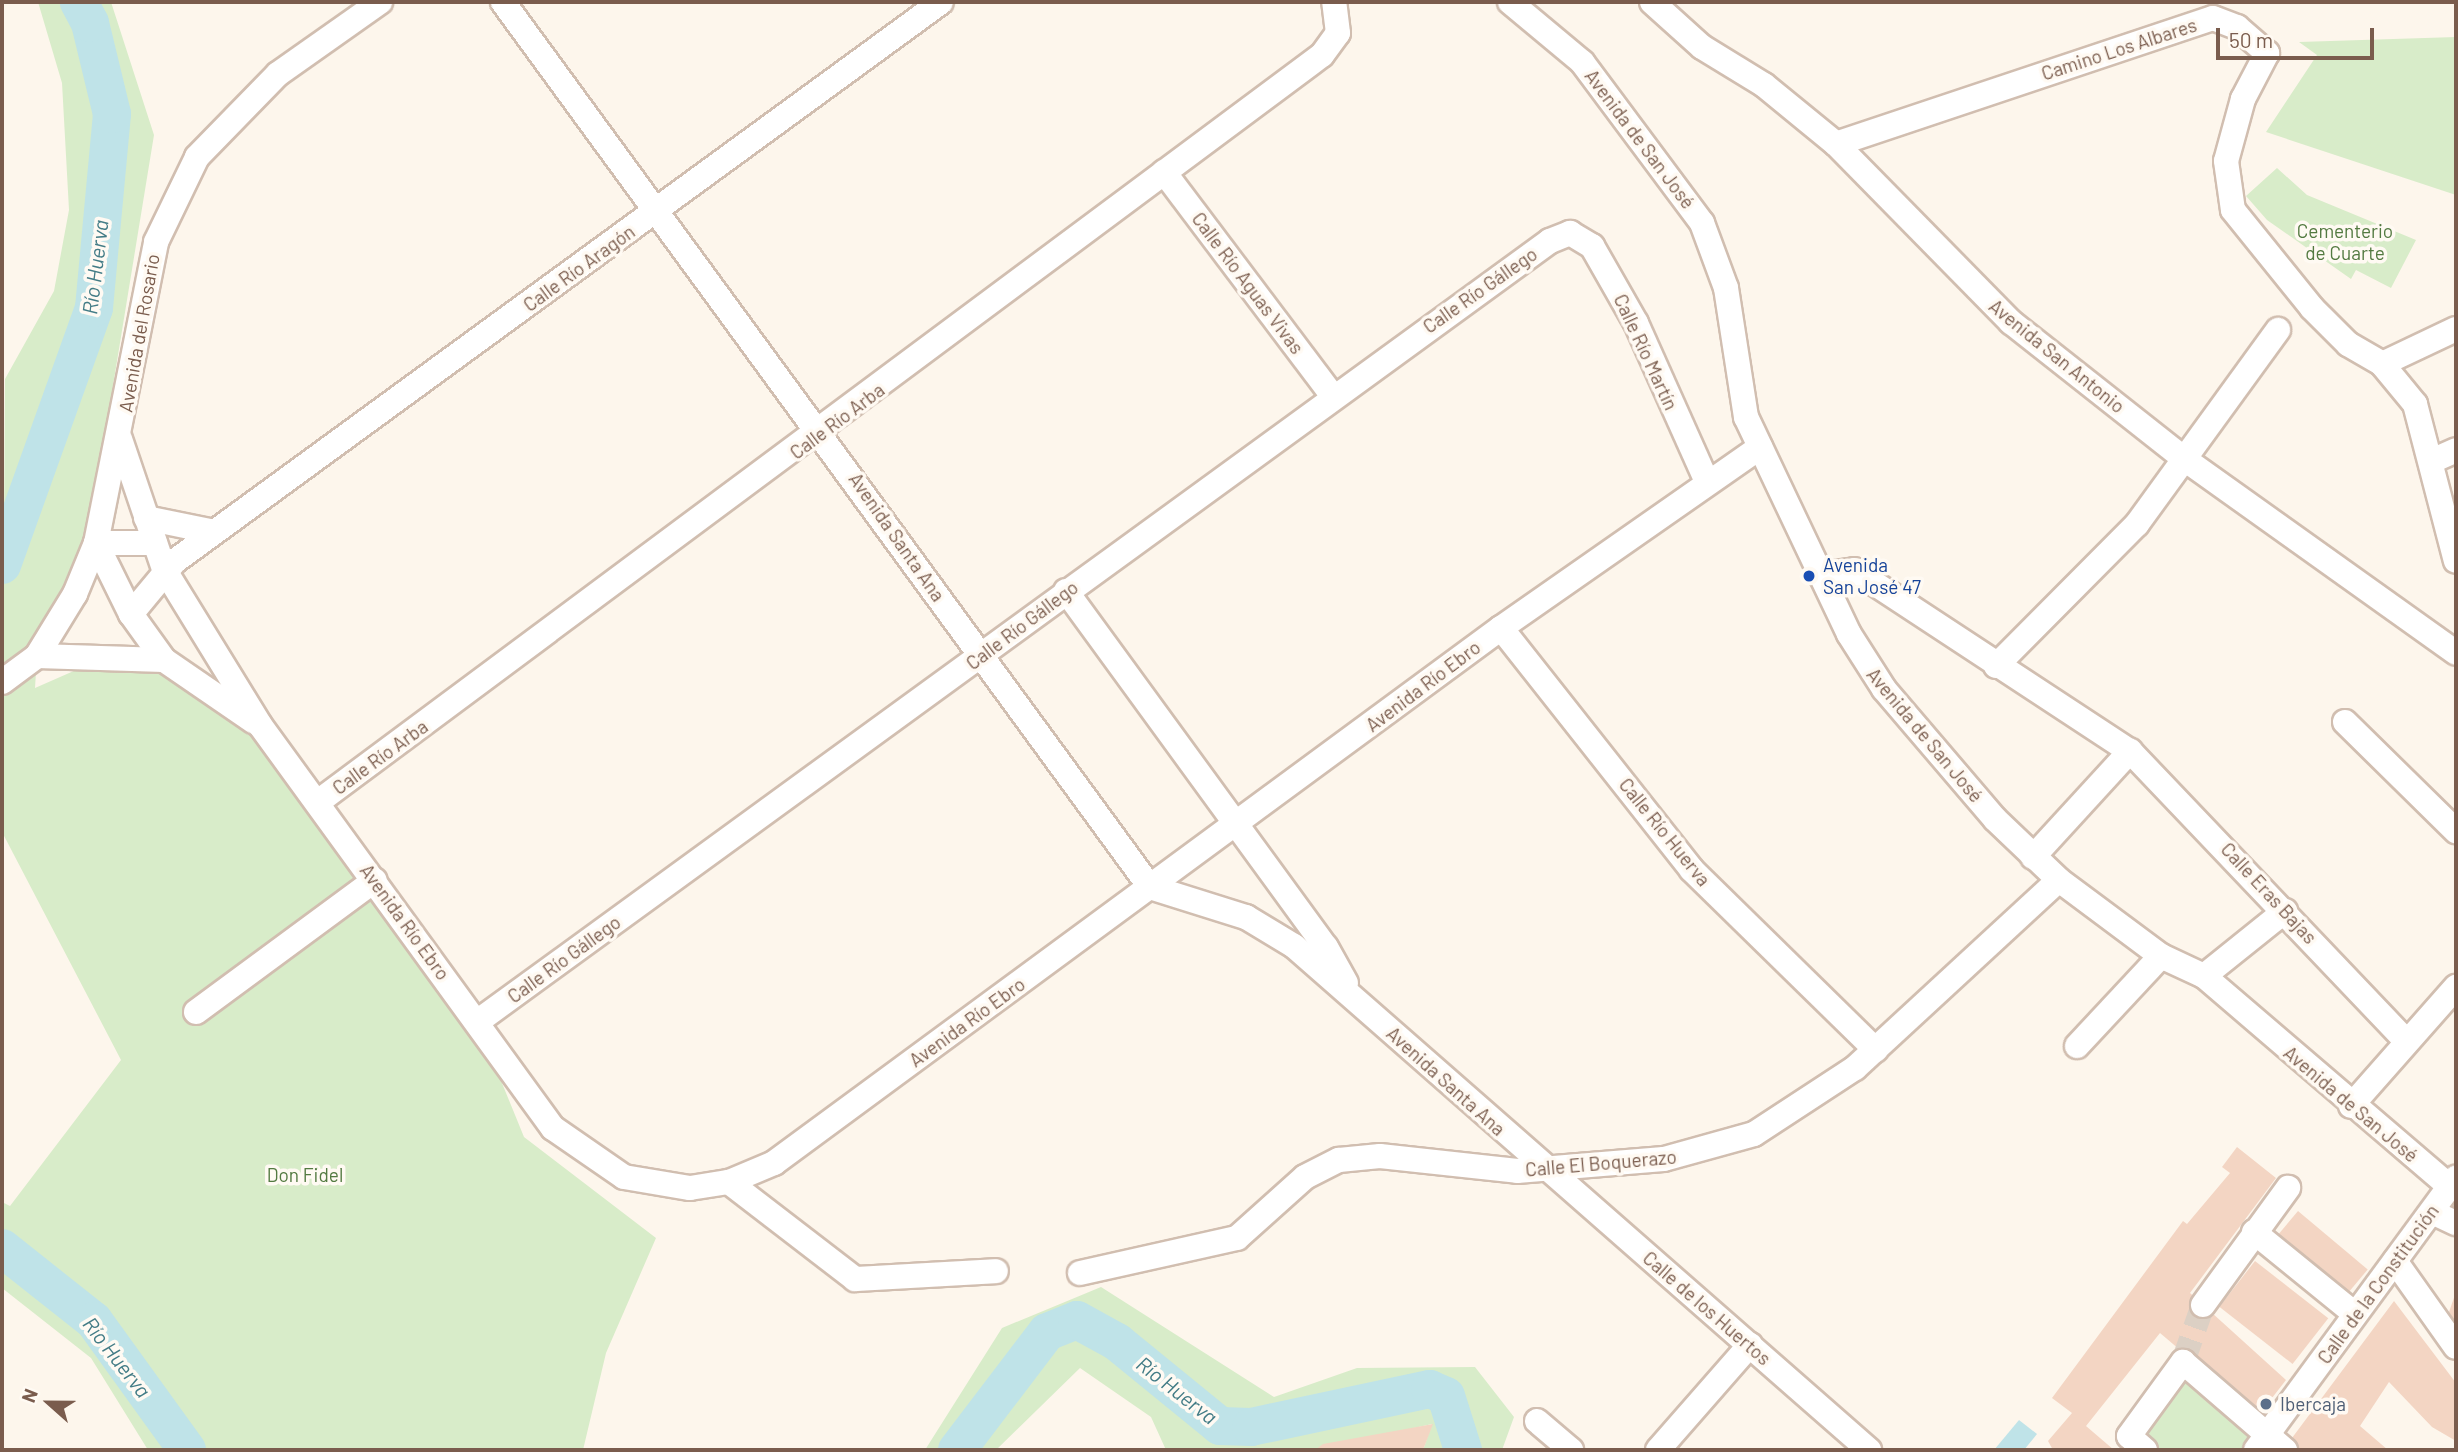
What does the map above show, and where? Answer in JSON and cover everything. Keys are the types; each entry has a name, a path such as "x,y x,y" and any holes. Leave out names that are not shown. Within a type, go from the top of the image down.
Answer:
{"street":[{"name":"Avenida del Rosario","path":"2,682 37,656 75,594 96,543 120,439 156,242 197,157 278,74 380,2"},
{"name":"Avenida Santa Ana","path":"503,2 823,433 1150,887 1257,923 1352,993 1543,1167"},
{"name":"Calle Río Aragón","path":"131,614 164,569 941,2"},
{"name":"Avenida de San José","path":"1510,2 1582,62 1702,223 1726,288 1740,397 1760,447 1820,575 1884,689 2033,857 2059,880 2161,956 2204,976 2351,1105 2453,1182"},
{"name":"Avenida San Antonio","path":"1652,2 1702,47 1765,85 1836,144 2011,322 2183,458 2456,653"},
{"name":"Calle Río Arba","path":"318,802 823,433 1164,172 1322,55 1337,13"},
{"name":"Camino Los Albares","path":"1836,144 2213,18 2237,27 2267,53 2243,99 2226,161 2233,210 2312,308 2348,344 2382,364 2415,404 2445,455 2456,561"},
{"name":"Calle Río Aguas Vivas","path":"1164,172 1332,395"},
{"name":"Calle Río Gállego","path":"477,1022 982,657 1066,591 1332,395 1550,241 1570,233"},
{"name":"Calle Río Martín","path":"1570,233 1592,246 1636,323 1707,482"},
{"path":"2382,364 2456,329"},
{"path":"1996,666 2124,539 2278,330"},
{"name":"Avenida Río Ebro","path":"120,439 164,569 260,725 553,1128 597,1164 666,1187 729,1182 774,1163 1237,825 1501,628 1760,447"},
{"path":"146,518 214,532"},
{"name":"Avenida Río Ebro","path":"96,543 131,614 164,660 260,725"},
{"path":"96,543 155,543"},
{"name":"Calle Eras Bajas","path":"1820,575 1854,570 1996,666 2130,751 2404,1039"},
{"name":"Avenida Santa Ana","path":"1066,591 1326,947 1352,993"},
{"name":"Calle Río Huerva","path":"1501,628 1692,870 1876,1050"},
{"path":"37,656 164,660"},
{"path":"2345,722 2456,831"},
{"path":"2033,857 2130,751"},
{"path":"196,1012 375,880"},
{"name":"Calle El Boquerazo","path":"1080,1273 1237,1238 1311,1173 1339,1160 1380,1156 1507,1172 1664,1159 1723,1145 1803,1107 1876,1050 2059,880"},
{"path":"2204,976 2285,911"},
{"path":"2077,1046 2161,956"},
{"path":"2351,1105 2404,1039 2456,987"},
{"name":"Calle de los Huertos","path":"1543,1167 1869,1450"},
{"path":"729,1182 855,1279 996,1271"},
{"name":"Calle de la Constitución","path":"2270,1445 2356,1314 2453,1182"},
{"path":"2203,1305 2288,1188"},
{"path":"2432,1212 2456,1223"},
{"path":"2254,1232 2356,1314"},
{"path":"2395,1261 2456,1347"},
{"path":"1658,1450 1750,1345"},
{"path":"2145,1450 2129,1436 2183,1362 2270,1445"},
{"path":"1537,1421 1571,1450"}],"green space":[{"name":"Don Fidel","path":"38,2 111,2 154,135 92,514 96,543 37,656 35,688 76,670 164,660 260,725 477,1022 524,1137 656,1238 606,1353 583,1450 148,1450 91,1358 2,1288 2,1202 10,1206 121,1060 2,832 5,379 54,291 69,210 62,83"},
{"path":"2456,37 2456,195 2266,132 2317,55 2299,42"},
{"name":"Cementerio de Cuarte","path":"2277,168 2307,195 2416,240 2391,288 2356,270 2351,279 2267,220 2246,196"},
{"path":"1101,1287 1274,1397 1357,1368 1475,1367 1514,1417 1502,1450 1423,1450 1432,1424 1315,1450 1166,1450 1151,1417 1080,1368 996,1450 925,1450 1002,1328"},
{"path":"2185,1369 2259,1435 2248,1450 2153,1450 2137,1436"}],"water":[{"path":"2019,1420 2037,1434 2024,1450 1994,1450"}],"building":[{"path":"2237,1147 2276,1178 2190,1293 2286,1380 2258,1416 2160,1333 2086,1426 2114,1450 2053,1450 2048,1441 2072,1413 2052,1398 2183,1221 2187,1224 2230,1173 2222,1167"},
{"path":"2298,1211 2368,1269 2348,1292 2279,1234"},
{"path":"2255,1261 2328,1318 2293,1364 2219,1307"},
{"path":"2456,1292 2456,1324 2449,1312"},
{"path":"2394,1301 2456,1383 2456,1441 2432,1427 2389,1382 2360,1426 2388,1450 2299,1450 2289,1442"},
{"path":"1433,1424 1423,1450 1315,1450 1323,1444"}],"waterway":[{"name":"Río Huerva","path":"2,565 94,308 112,114 90,23 79,2"},
{"name":"Río Huerva","path":"2,1248 94,1321 187,1450"},
{"name":"Río Huerva","path":"957,1450 1047,1332 1077,1320 1117,1342 1220,1426 1251,1427 1430,1389 1446,1396 1463,1450"}],"tunnel":[{"path":"2183,1362 2203,1305"}],"place":[{"name":"Avenida San José 47","path":"1809,576"},
{"name":"Ibercaja","path":"2266,1404"}]}
